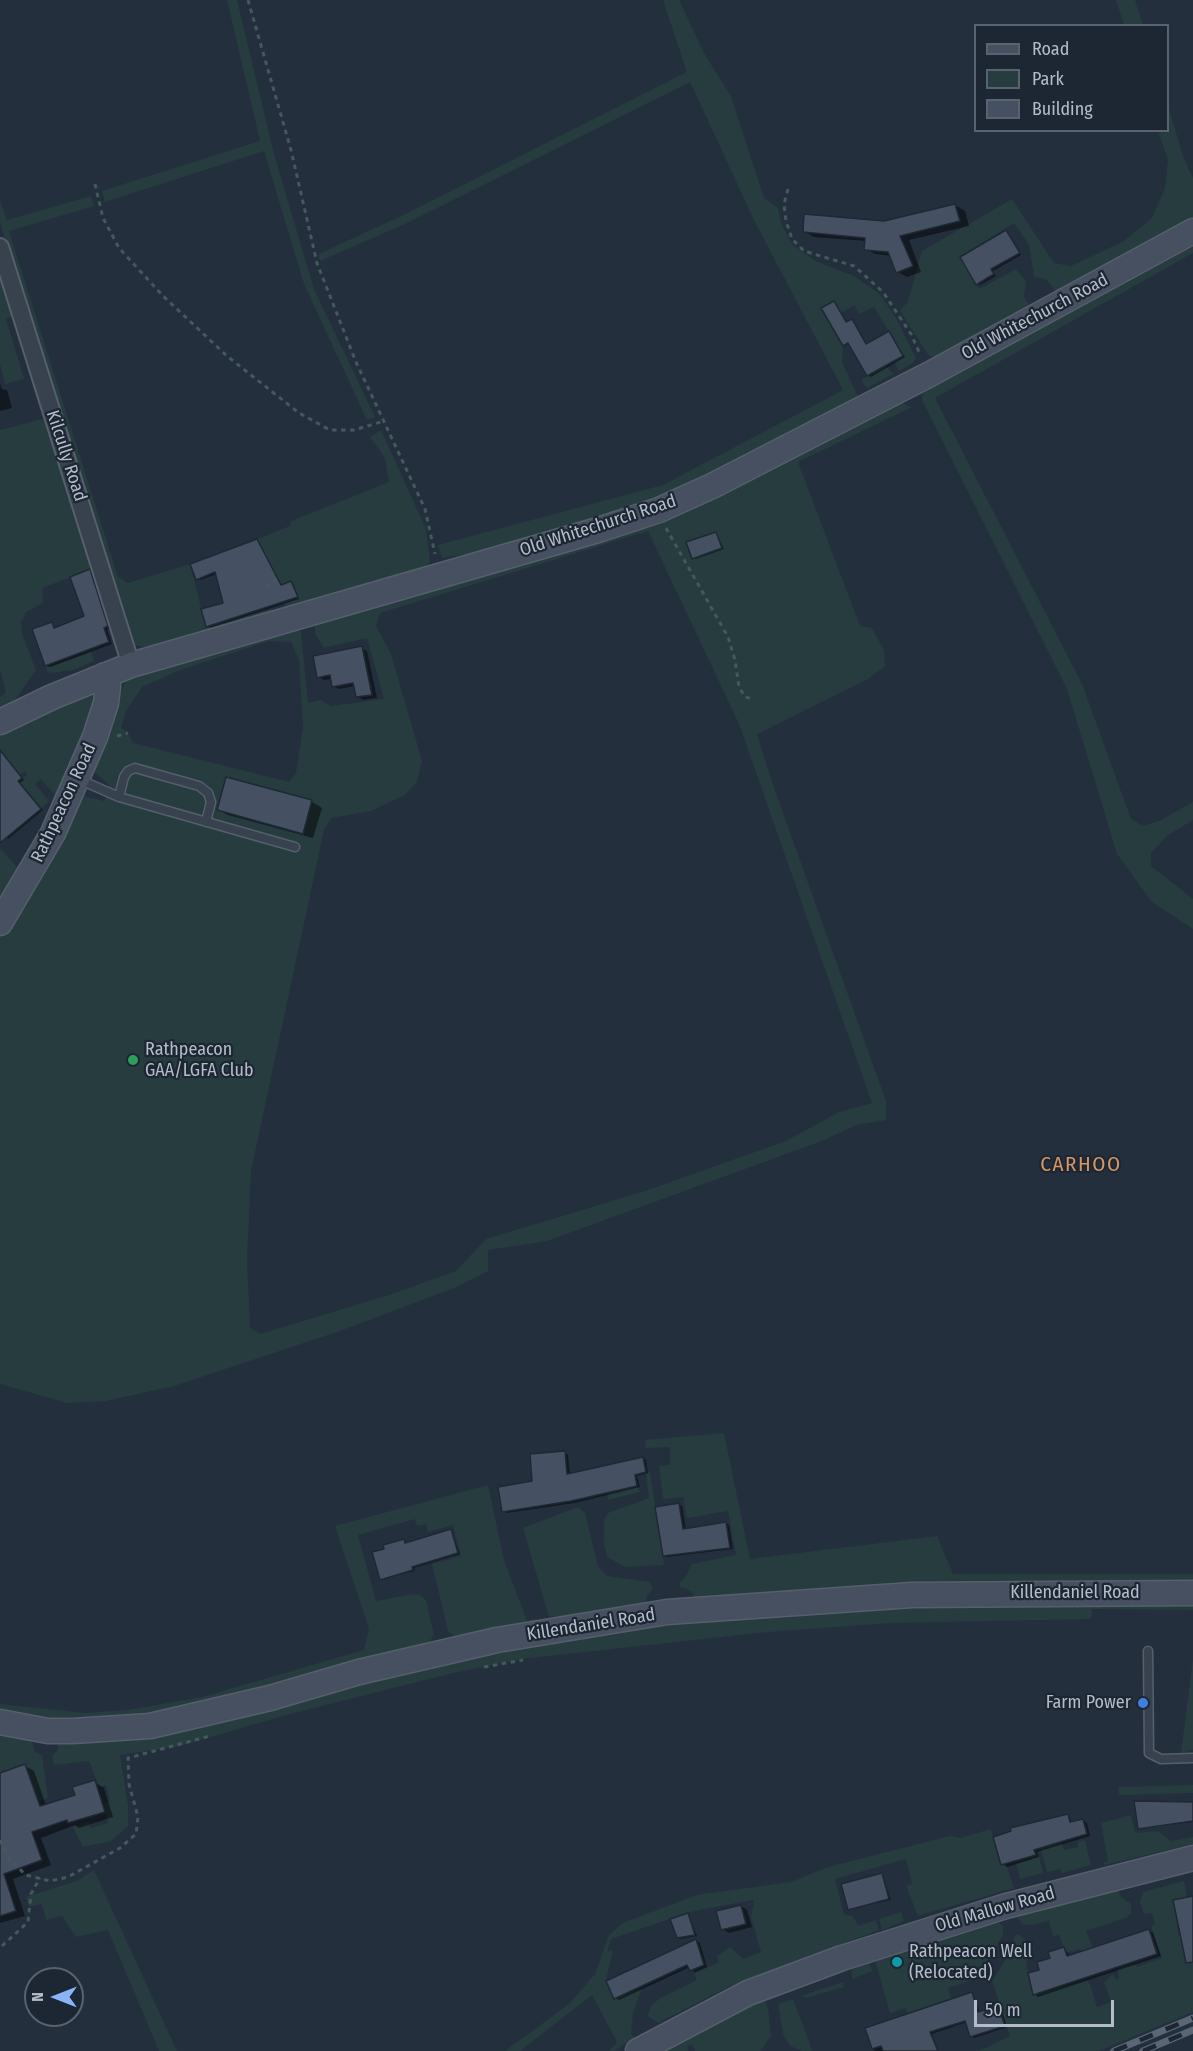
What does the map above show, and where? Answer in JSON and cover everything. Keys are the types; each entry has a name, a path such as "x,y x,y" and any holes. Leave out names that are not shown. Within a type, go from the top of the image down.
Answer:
{"street":[{"name":"Old Whitechurch Road","path":"0,722 131,665 598,530 659,510 712,486 930,374 1193,231"},
{"name":"Kilcully Road","path":"0,248 131,665"},
{"name":"Rathpeacon Road","path":"0,923 54,833 77,779 106,703 108,686 105,675"},
{"name":"Killendaniel Road","path":"0,1722 48,1731 150,1726 270,1698 359,1672 497,1640 667,1612 912,1595 1193,1593"},
{"name":"Old Mallow Road","path":"638,2051 748,1993 842,1958 1006,1905 1193,1858"}],"lane":[{"path":"118,797 124,777 128,771 135,768 199,786 208,793 211,802 206,822"},
{"path":"77,779 118,797 295,847"},
{"path":"1148,1652 1149,1753 1161,1759 1193,1758"}],"path":[{"path":"248,0 291,150 317,262 356,362 425,508 436,556"},
{"path":"95,184 103,218 119,248 163,296 227,356 299,413 330,430 354,430 384,421"},
{"path":"788,189 784,204 786,221 792,239 804,251 854,266 883,292 916,346"},
{"path":"664,525 728,637 735,660 739,687 746,697 754,699"},
{"path":"267,587 275,580"},
{"path":"479,1667 523,1660"},
{"path":"0,1840 9,1859 26,1875 50,1881 68,1877 120,1848 136,1834 138,1817 129,1784 128,1758 214,1735"},
{"path":"2,1946 28,1922 31,1894 40,1878"}],"green space":[{"path":"227,0 237,0 274,154 314,289 375,417 367,420 304,284 264,151 105,202 102,191 260,141"},
{"path":"663,0 679,0 705,55 731,96 764,198 778,208 781,223 793,246 818,262 854,276 880,294 896,318 916,358 913,363 899,371 894,361 903,355 874,307 859,314 854,305 841,313 834,301 822,309 843,346 842,362 859,399 655,502 483,552 442,558 438,545 663,485 843,390 754,220 690,82 405,224 320,261 319,254 401,216 687,72"},
{"path":"1116,0 1135,0 1143,24 1124,24"},
{"path":"1169,109 1184,159 1193,178 1193,221 1058,294 1046,279 1034,277 1029,245 1014,223 960,257 979,289 1016,269 1026,282 1024,296 1029,305 1028,309 942,358 929,356 900,311 908,301 922,251 1012,199 1054,263 1071,266 1124,241 1152,218 1165,188 1168,160 1158,132 1169,132"},
{"path":"91,196 94,206 9,231 118,577 128,583 190,564 206,627 271,609 273,613 161,645 142,647 134,644 128,637 119,595 0,223 0,200 7,220"},
{"path":"1193,242 1193,253 935,398 1082,684 1131,819 1143,826 1159,821 1193,802 1193,820 1168,835 1151,853 1151,866 1193,899 1193,929 1152,902 1117,854 1067,689 922,400 924,387"},
{"path":"0,271 12,316 6,319 24,379 5,384 0,364"},
{"path":"885,366 894,374 867,388 861,380"},
{"name":"Rathpeacon GAA/LGFA Club","path":"899,402 912,407 798,462 860,626 872,628 884,650 885,666 868,679 757,734 886,1101 886,1120 856,1125 822,1141 547,1241 488,1250 488,1271 454,1288 340,1331 174,1386 106,1401 67,1403 0,1384 0,935 79,795 104,801 109,785 92,770 122,688 131,675 297,627 301,632 308,703 321,700 331,706 384,699 367,638 324,648 315,634 315,622 572,547","holes":["648,531 739,724 872,1103 839,1112 786,1141 645,1191 486,1239 456,1271 389,1295 260,1334 250,1328 247,1260 251,1171 324,830 331,818 371,811 405,795 417,782 422,761 391,654 376,626 380,613","269,641 291,642 299,660 303,727 296,773 289,782 133,743 128,733 121,728 126,711 142,687 180,670"]},
{"path":"43,419 98,576 95,577 92,569 42,588 43,603 26,612 21,623 22,634 36,670 15,700 0,709 0,697 6,693 0,669 0,430"},
{"path":"381,430 426,529 430,562 423,568 287,609 284,603 298,597 291,581 278,586 275,574 257,539 290,526 291,521 389,482 385,458 370,437"},
{"path":"91,652 94,661 73,670 48,673 46,668"},
{"path":"91,693 97,704 59,800 41,779 35,784 49,801 41,809 25,789 0,797 27,775 25,771 20,775 0,752 0,732"},
{"path":"36,836 42,838 0,912 0,848 20,870"},
{"path":"724,1433 750,1559 937,1536 953,1574 1193,1574 1193,1583 696,1599 691,1591 680,1587 680,1582 692,1564 736,1555 728,1511 687,1518 683,1497 663,1499 659,1466 670,1465 670,1447 646,1448 645,1440"},
{"path":"650,1472 664,1565 625,1567 607,1557 604,1543 604,1520 608,1513 649,1498 646,1474"},
{"path":"488,1485 504,1560 527,1621 537,1619 539,1624 458,1640 448,1631 432,1564 461,1556 453,1525 428,1532 426,1524 417,1526 415,1519 358,1535 376,1601 413,1594 420,1595 426,1600 434,1635 426,1647 205,1706 88,1723 0,1715 0,1704 85,1713 128,1710 202,1697 364,1650 369,1629 335,1526"},
{"path":"637,1486 640,1492 608,1500 607,1493"},
{"path":"578,1507 585,1513 598,1566 607,1576 650,1582 653,1588 647,1596 646,1605 558,1619 556,1616 549,1617 523,1528"},
{"path":"1193,1602 1193,1610 1092,1609 1091,1619 890,1623 768,1632 521,1659 449,1674 286,1715 180,1746 120,1755 128,1805 128,1826 111,1841 83,1847 73,1827 89,1821 90,1828 108,1823 104,1803 110,1801 106,1785 99,1787 89,1761 54,1765 52,1756 58,1750 58,1741 399,1670 667,1620 853,1605"},
{"path":"1193,1659 1193,1750 1181,1753"},
{"path":"0,1731 32,1739 34,1751 42,1755 48,1798 34,1803 0,1773"},
{"path":"1193,1785 1193,1793 1119,1795 1118,1787"},
{"path":"1131,1815 1135,1833 1158,1831 1171,1841 1193,1837 1193,1844 1104,1865 1104,1862 1108,1861 1101,1823"},
{"path":"991,1829 1001,1865 1006,1864 1014,1888 918,1916 906,1886 912,1884 906,1859 835,1879 844,1915 853,1916 858,1926 876,1920 879,1930 728,1987 658,2023 647,2016 652,2005 660,1998 697,1980 694,1974 719,1962 717,1956 730,1947 743,1959 761,1952 751,1917 754,1900 693,1911 611,1939 607,1951 613,1950 606,1980 614,1998 642,1988 633,2013 631,2033 634,2038 614,2051 609,2051 617,2042 592,1995 520,2051 505,2051 569,2004 595,1974 609,1935 623,1923 696,1895 791,1882 828,1867 950,1836 960,1838"},
{"path":"1085,1840 1091,1865 1062,1873 1061,1869 1047,1872 1039,1843 1061,1842 1064,1850 1078,1847 1078,1842"},
{"path":"1039,1856 1043,1873 1020,1879 1016,1863"},
{"path":"94,1870 177,2051 159,2051 108,1930 76,1937 62,1916 46,1920 42,1904 29,1907 26,1897 77,1881"},
{"path":"1184,1881 1187,1897 1173,1901 1176,1916 1184,1925 1177,1926 1179,1936 1193,1936 1193,2012 1099,2051 979,2051 1010,2036 992,1981 1006,1959 1015,1936 1018,1934 1034,1947 1026,1964 1033,1995 1086,1980 1090,1984 1097,2007 1111,2002 1104,1982 1113,1974 1116,1980 1119,1978 1117,1969 1135,1963 1137,1967 1162,1958 1151,1926 1155,1924 1152,1913 1144,1914 1140,1902 1143,1892"},
{"path":"1118,1889 1121,1897 1131,1904 1131,1913 1126,1918 1086,1931 1093,1948 1081,1952 1080,1949 1066,1953 1059,1935 1053,1936 1049,1921 1031,1925 1022,1924 1018,1918 1019,1914"},
{"path":"901,1912 904,1921 882,1930 879,1919"},
{"path":"995,1920 1003,1926 1003,1935 982,1970 970,1981 948,1988 951,1999 928,2006 931,2016 910,2022 906,2008 890,2013 874,1956"},
{"path":"868,1958 872,1971 852,1979 852,1969 859,1961"},
{"path":"843,1982 844,1987 806,1998 801,1996"},
{"path":"763,1998 768,2008 771,2036 760,2051 695,2051 692,2044 687,2046 688,2051 660,2051"},
{"path":"793,1999 812,2051 802,2051 790,2046 783,2034 778,2004"}],"building":[{"path":"955,204 960,221 900,236 913,266 896,273 888,252 864,250 865,238 803,232 804,214 884,221"},
{"path":"1006,230 1020,253 991,269 994,274 976,285 960,257"},
{"path":"834,301 846,322 852,319 866,344 889,331 903,356 867,376 848,343 843,346 821,308"},
{"path":"716,532 722,548 692,559 686,542"},
{"path":"257,539 281,585 291,581 298,597 206,627 201,609 223,603 215,572 196,580 190,564"},
{"path":"90,569 108,626 104,628 109,642 45,666 32,629 52,622 54,628 84,616 70,577"},
{"path":"362,646 372,695 356,697 353,683 332,687 330,675 317,678 313,656"},
{"path":"0,750 22,778 18,781 41,809 0,843"},
{"path":"226,777 312,800 303,834 217,810"},
{"path":"565,1451 567,1474 643,1457 646,1472 635,1475 637,1486 571,1501 502,1512 498,1487 532,1481 530,1454"},
{"path":"679,1503 683,1529 726,1522 730,1548 663,1556 655,1507"},
{"path":"451,1529 458,1553 412,1567 413,1570 380,1580 372,1552 384,1549 383,1545 404,1539 405,1543"},
{"path":"25,1764 40,1806 75,1795 72,1787 95,1780 105,1812 68,1823 67,1820 32,1832 42,1860 4,1874 16,1911 0,1916 0,1773"},
{"path":"1134,1801 1193,1802 1193,1821 1138,1829"},
{"path":"1068,1814 1070,1822 1083,1819 1087,1834 1034,1850 1036,1855 1001,1865 993,1837 1011,1831 1010,1828"},
{"path":"882,1873 889,1899 848,1910 841,1884"},
{"path":"1193,1896 1193,1962 1186,1963 1173,1900"},
{"path":"741,1905 746,1924 721,1930 716,1911"},
{"path":"688,1913 695,1935 677,1938 670,1919"},
{"path":"1149,1929 1157,1954 1033,1995 1028,1973 1039,1970 1037,1962 1050,1958 1048,1952 1064,1947 1067,1956"},
{"path":"696,1939 704,1965 690,1971 687,1965 614,1999 606,1981"},
{"path":"972,1992 978,2012 998,2006 1005,2026 970,2037 965,2021 930,2032 938,2051 883,2051 881,2046 872,2049 865,2028"}],"railway":[{"path":"1114,2051 1193,2018"},
{"path":"1143,2051 1193,2030"}],"place":[{"name":"Rathpeacon GAA/LGFA Club","path":"133,1060"},
{"name":"Farm Power","path":"1143,1703"},
{"name":"Rathpeacon Well (Relocated)","path":"897,1962"}],"district":[{"name":"CARHOO","path":"1081,1165"}]}
